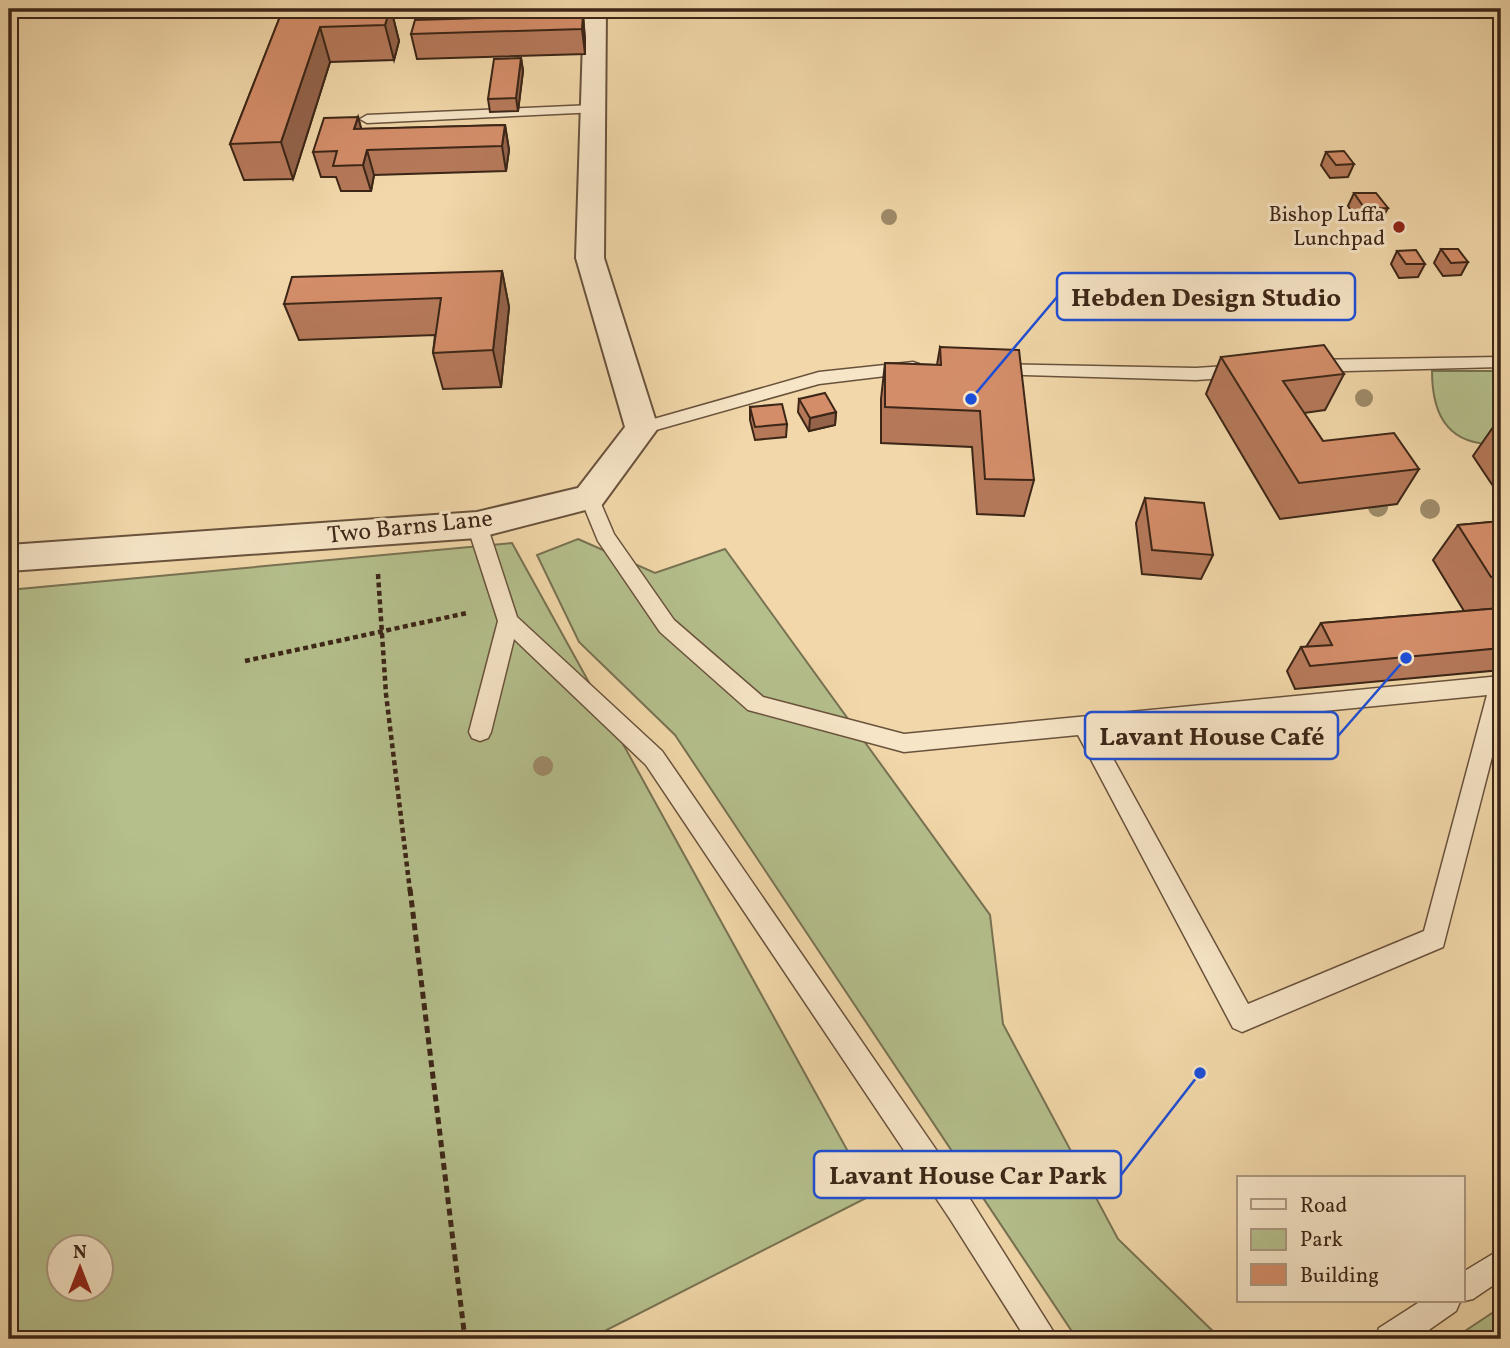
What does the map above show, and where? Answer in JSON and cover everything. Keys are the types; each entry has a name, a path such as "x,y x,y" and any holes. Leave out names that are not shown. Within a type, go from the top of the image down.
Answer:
{"street":[{"path":"589,497 642,428 590,258 595,11"},
{"name":"Two Barns Lane","path":"9,558 374,535 477,525 589,497"}],"lane":[{"path":"414,9 429,19 480,20"},
{"path":"506,18 595,11"},
{"path":"367,119 593,108"},
{"path":"1288,367 1341,363 1501,362"},
{"path":"642,428 819,378 908,368 936,369"},
{"path":"977,370 1196,374 1262,369"},
{"path":"589,497 605,536 667,626 756,704 905,743 1501,685 1434,939 1242,1020 1084,726"},
{"path":"477,525 505,613 654,758 952,1198 1043,1339"},
{"path":"480,732 505,613"},
{"path":"1464,1289 1501,1263"},
{"path":"1390,1339 1445,1302"}],"path":[{"path":"374,535 386,694 465,1339"},
{"path":"245,661 382,631 505,613"}],"green space":[{"path":"1432,371 1501,371 1501,444 1469,441 1448,427 1436,403"},
{"path":"578,539 655,573 725,549 990,915 1003,1024 1118,1239 1221,1339 1077,1339 675,735 579,642 537,555"},
{"path":"512,543 872,1195 589,1339 9,1339 9,590"},
{"path":"1501,1307 1501,1339 1453,1339"}],"building":[{"path":"283,9 390,9 385,25 320,27 281,142 230,144"},
{"path":"583,15 582,29 411,34 415,20"},
{"path":"521,58 516,98 488,99 494,59"},
{"path":"358,117 354,129 505,125 502,146 367,150 363,165 333,166 337,151 313,152 324,118"},
{"path":"1344,151 1354,164 1336,165 1326,152"},
{"path":"1354,193 1376,193 1388,208 1365,209"},
{"path":"1441,249 1458,249 1468,262 1451,263"},
{"path":"1416,250 1425,264 1406,264 1397,251"},
{"path":"502,271 493,350 433,353 441,298 284,304 292,277"},
{"path":"1324,345 1344,374 1283,381 1323,441 1394,433 1419,469 1299,483 1221,357"},
{"path":"940,347 1019,350 1034,480 985,479 980,411 885,407 885,363 941,365"},
{"path":"825,393 836,412 810,418 799,399"},
{"path":"782,404 787,424 755,427 750,407"},
{"path":"1145,498 1204,503 1213,555 1152,550"},
{"path":"1501,521 1501,576 1491,577 1458,525"},
{"path":"1501,608 1501,648 1310,666 1301,647 1332,645 1321,623"}],"place":[{"name":"Bishop Luffa Lunchpad","path":"1399,227"},
{"name":"Hebden Design Studio","path":"971,399"},
{"name":"Lavant House Café","path":"1406,658"},
{"name":"Lavant House Car Park","path":"1200,1073"}]}
